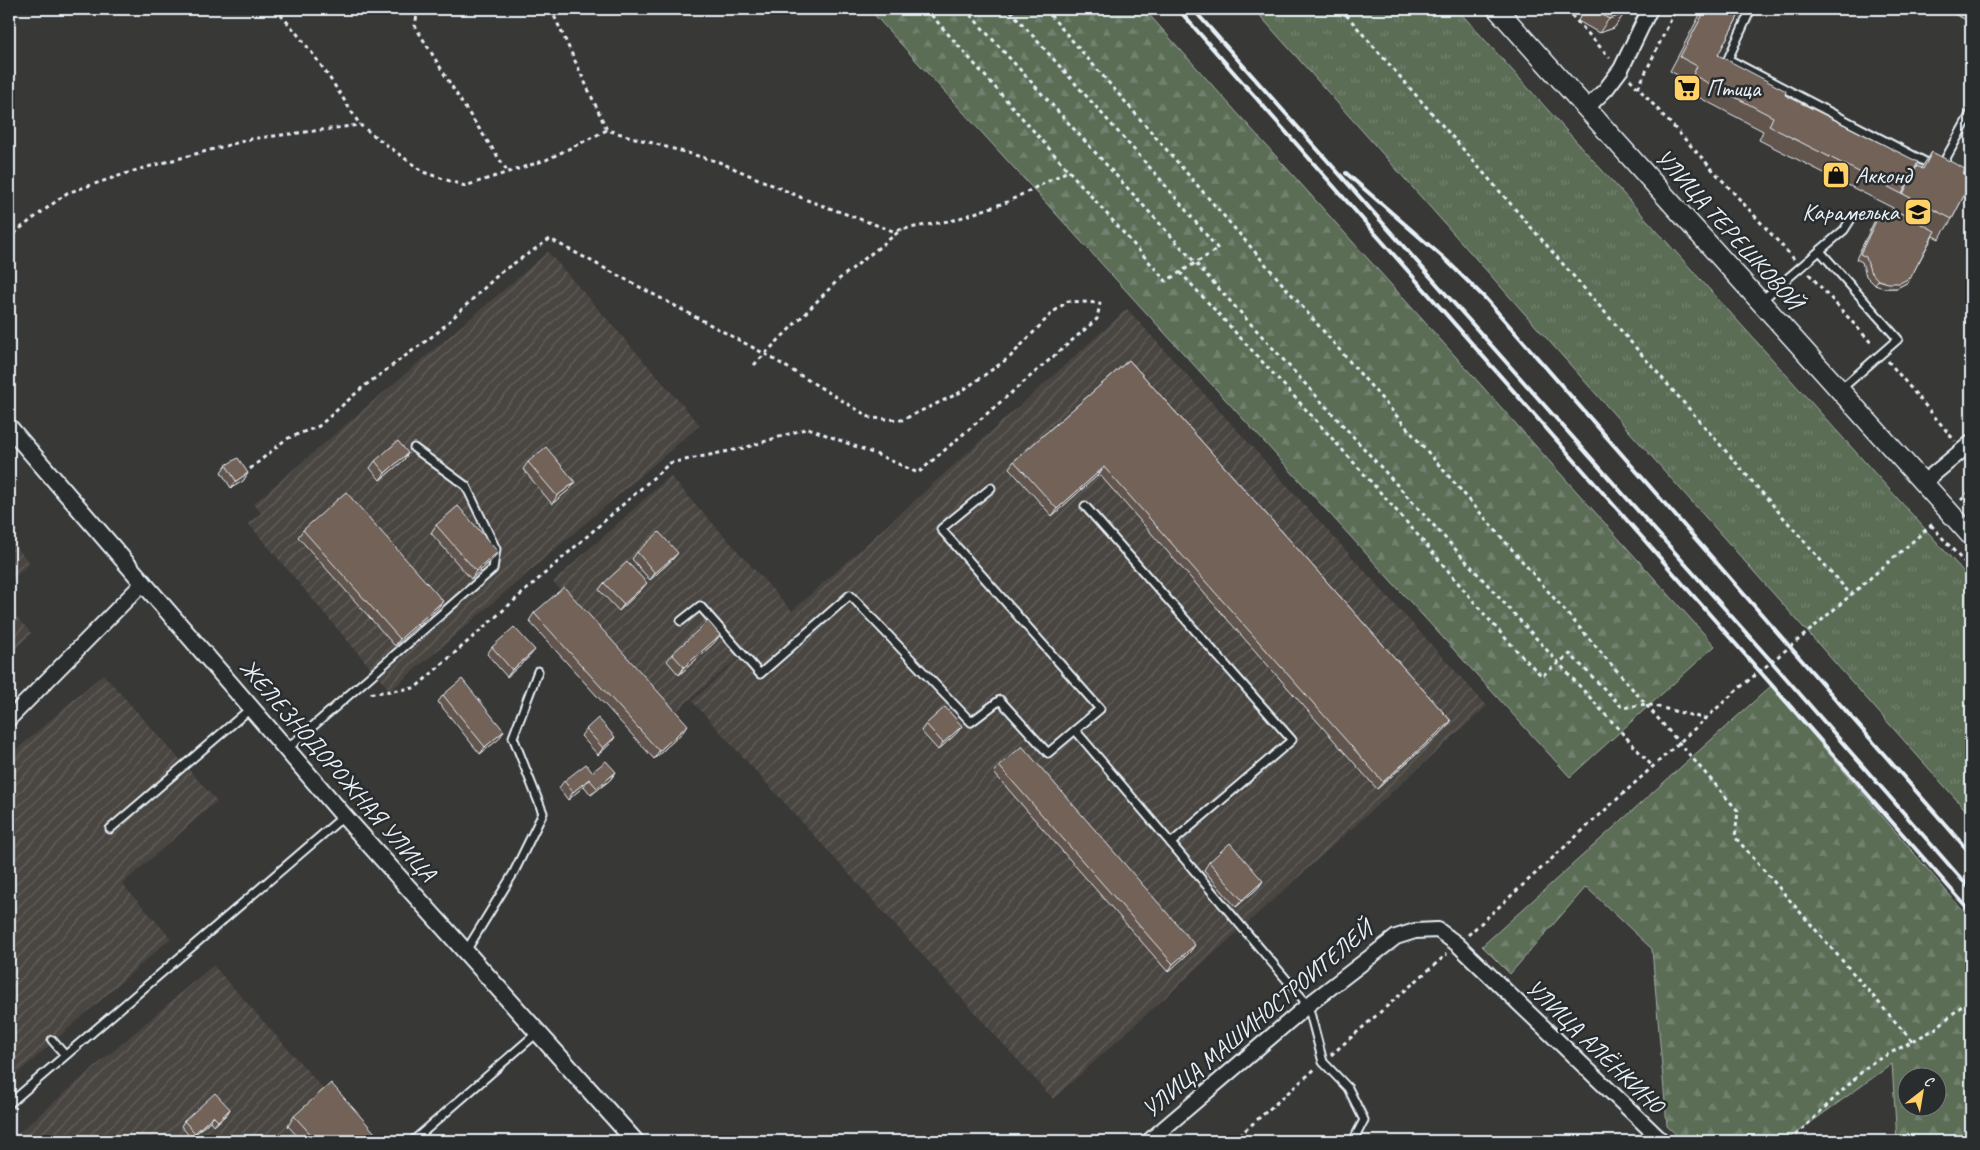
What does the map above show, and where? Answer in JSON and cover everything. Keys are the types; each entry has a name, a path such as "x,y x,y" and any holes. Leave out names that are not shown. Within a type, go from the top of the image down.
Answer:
{"main road":[{"name":"УЛИЦА ТЕРЕШКОВОЙ","path":"1497,9 1924,482"},
{"path":"1924,482 1971,536"}],"street":[{"path":"1587,108 1606,89 1621,69 1650,9"},
{"name":"ЖЕЛЕЗНОДОРОЖНАЯ УЛИЦА","path":"9,427 344,816 636,1141"},
{"path":"1924,482 1967,446"},
{"path":"9,719 144,582"},
{"name":"УЛИЦА МАШИНОСТРОИТЕЛЕЙ","path":"1149,1141 1308,1005 1396,937 1415,930 1438,930 1458,944 1498,983"},
{"name":"УЛИЦА АЛЁНКИНО","path":"1498,983 1662,1141"}],"lane":[{"path":"1751,9 1728,59 1940,169 1971,112"},
{"path":"1760,301 1844,230 1851,218"},
{"path":"1820,251 1898,339 1840,390"},
{"path":"287,749 493,569 496,549 466,486 414,448"},
{"path":"682,621 700,606 760,674 850,595 971,722 1000,700 1048,753 1100,709 941,529 991,488"},
{"path":"1085,506 1292,740 1172,844"},
{"path":"466,952 513,874 543,813 513,737 538,671"},
{"path":"110,829 251,707"},
{"path":"1075,730 1308,1005 1323,1062 1348,1088 1364,1120 1353,1141"},
{"path":"9,1104 344,816"},
{"path":"413,1141 538,1032"},
{"path":"52,1040 65,1055"}],"path":[{"path":"275,9 293,27 328,74 360,126 423,172 465,186 546,160 608,130 719,162 816,203 893,230 954,220 998,205 1068,171"},
{"path":"418,9 415,26 462,103 508,172"},
{"path":"551,9 608,130"},
{"path":"926,9 1166,281 1218,249 1160,179 1009,9"},
{"path":"966,9 1653,767"},
{"path":"1045,9 1738,811 1734,838 1912,1041"},
{"path":"1341,9 1851,595"},
{"path":"1566,9 1967,446"},
{"path":"1638,88 1676,9"},
{"path":"9,240 18,230 68,193 140,169 251,139 360,126"},
{"path":"754,365 838,280 902,229"},
{"path":"250,469 286,438 319,426 363,387 438,332 501,272 550,239 765,354 871,418 902,420 959,393 1010,356 1052,313 1068,302 1100,303 1097,319 918,473 883,457 808,428 744,448 670,463 415,688 347,696"},
{"path":"1180,272 1320,422 1454,576 1510,646 1542,676 1570,654 1623,708 1646,704 1706,719"},
{"path":"1233,1141 1458,944 1738,689 1851,595 1971,491"},
{"path":"1931,525 1971,570"},
{"path":"1790,1141 1870,1064 1935,1029 1971,998"}],"shaded area":[{"path":"548,252 700,425 390,691 248,523 261,513 253,504"},
{"path":"1127,309 1487,706 1053,1099 692,701 768,632 673,714 553,582 670,476 792,611"},
{"path":"9,539 30,563 9,583"},
{"path":"9,608 31,633 9,655"},
{"path":"103,674 217,801 122,884 171,938 9,1081 9,756"},
{"path":"213,965 370,1141 9,1141"}],"green space":[{"path":"869,9 1144,9 1715,646 1570,777"},
{"path":"1254,9 1457,9 1971,580 1971,816"},
{"path":"1771,686 1971,920 1971,1141 1897,1141 1892,1064 1785,1141 1683,1141 1667,1126 1652,949 1586,887 1510,974 1482,946"}],"building":[{"path":"1592,9 1627,9 1624,14 1609,19"},
{"path":"1706,9 1742,9 1718,55 1786,91 1785,95 1918,162 1902,194 1769,126 1773,117 1693,75 1697,66 1680,57"},
{"path":"1932,152 1965,169 1963,174 1971,178 1971,182 1952,219 1903,194 1917,166 1923,169"},
{"path":"1893,209 1935,231 1911,277 1900,283 1888,283 1878,280 1870,271 1866,257 1860,254 1878,217 1886,221"},
{"path":"1129,360 1451,721 1383,782 1104,467 1057,509 1014,461"},
{"path":"398,441 408,453 385,473 375,461"},
{"path":"546,447 575,482 557,496 528,462"},
{"path":"238,458 248,473 236,481 226,465"},
{"path":"346,492 443,601 400,639 303,530"},
{"path":"458,506 498,552 476,571 436,525"},
{"path":"659,532 678,553 655,573 637,552"},
{"path":"627,562 647,583 624,604 604,583"},
{"path":"564,587 688,725 659,751 534,613"},
{"path":"708,621 720,635 684,667 672,654"},
{"path":"514,627 535,650 512,670 492,647"},
{"path":"462,679 504,731 485,747 443,695"},
{"path":"945,707 962,726 943,743 926,724"},
{"path":"598,718 615,737 603,748 586,729"},
{"path":"1022,746 1195,945 1173,964 999,766"},
{"path":"606,761 616,772 597,788 589,779 573,792 564,781 586,764 592,772"},
{"path":"1230,843 1263,881 1242,900 1209,862"},
{"path":"331,1083 382,1141 317,1141 294,1116"},
{"path":"215,1093 230,1109 218,1121 213,1116 195,1133 184,1121"}],"railway":[{"path":"1178,9 1971,912"},
{"path":"1193,9 1772,662 1971,890"},
{"path":"1346,173 1446,260 1486,299 1971,854"}],"place":[{"name":"Птица","path":"1687,88"},
{"name":"Акконд","path":"1836,175"},
{"name":"Карамелька","path":"1918,212"}]}
